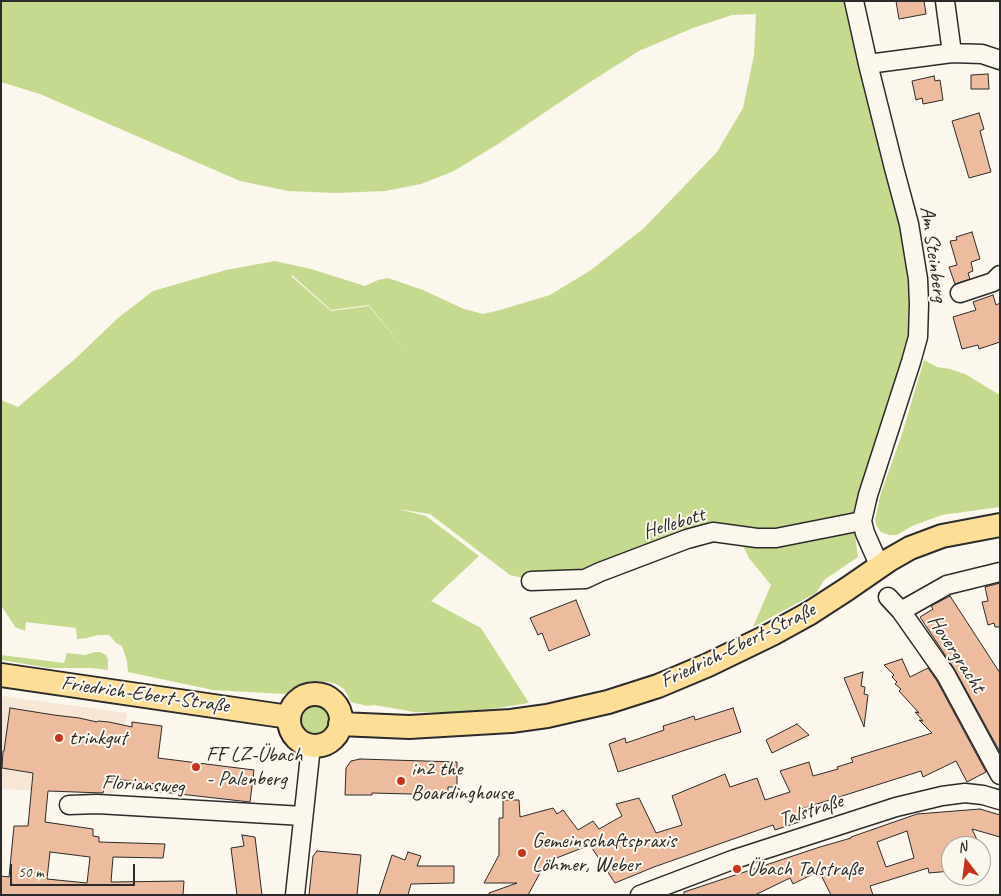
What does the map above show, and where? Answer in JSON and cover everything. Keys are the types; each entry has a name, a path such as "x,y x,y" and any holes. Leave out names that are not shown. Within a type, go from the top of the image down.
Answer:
{"main road":[{"name":"Friedrich-Ebert-Straße","path":"340,724 409,727 511,721 547,716 608,702 658,686 772,634 847,590 889,560 910,548 942,536 1000,525"},
{"name":"Friedrich-Ebert-Straße","path":"1,675 289,717"},
{"path":"318,695 328,698 335,704 340,714 340,724 337,733 330,741 321,745 311,746 302,743 294,736 290,727 289,717 292,707 299,700 308,696 318,695"}],"street":[{"name":"Am Steinberg","path":"854,1 909,224 918,279 919,304 918,337 868,495 862,520"},
{"path":"945,1 952,52"},
{"path":"868,64 952,52 982,54 1000,60"},
{"path":"960,294 993,282 1000,275"},
{"path":"862,520 865,533 880,567"},
{"name":"Hellebott","path":"531,581 585,579 687,539 713,532 757,538 776,538 862,520"},
{"name":"Hovergracht","path":"901,611 947,586 1000,572"},
{"name":"Hovergracht","path":"888,597 901,611 946,675 1000,775"},
{"path":"295,895 311,746"},
{"name":"Talstraße","path":"640,895 743,857 896,807 942,796 965,793 998,794"},
{"name":"Floriansweg","path":"69,805 97,804 303,816"}],"shaded area":[{"name":"trinkgut","path":"1,696 127,713 115,793 94,794 1,789"}],"green space":[{"path":"1,1 849,1 903,227 910,278 911,325 906,356 854,520 826,526 736,534 585,576 532,580 510,575 430,514 398,509 426,516 479,556 431,601 481,628 529,703 498,708 453,713 414,712 375,705 367,706 351,702 344,689 328,682 312,681 297,686 285,694 213,690 128,672 122,646 116,643 109,635 77,639 76,628 26,622 25,631 15,627 1,605 1,400 18,407 75,359 118,318 153,291 226,270 275,261 311,269 365,286 388,278 423,290 464,309 483,314 550,295 591,270 644,228 717,152 743,108 754,55 756,14 732,15 693,28 639,51 454,171 421,184 385,191 336,193 288,191 240,181 40,94 1,82","holes":["291,276 331,310 369,305 410,356 369,306 331,311"]},
{"path":"924,360 937,367 965,374 1000,395 1000,507 942,515 912,526 897,535 889,535 881,532 875,520 881,493 901,437"},
{"path":"850,527 855,535 858,557 824,580 816,593 753,627 771,585 749,558 739,538"},
{"path":"95,652 106,655 108,670 49,668 1,660 1,655 64,663 67,653 85,655"},
{"path":"317,703 329,708 334,720 329,732 317,737 305,732 300,720 305,708"}],"building":[{"path":"896,1 924,1 926,14 899,19"},
{"path":"988,74 989,89 971,89 971,75"},
{"path":"934,76 935,81 940,80 943,100 923,104 922,98 916,100 912,81"},
{"path":"979,113 984,129 980,131 991,172 969,178 952,121"},
{"path":"972,232 980,259 971,262 973,271 968,273 970,279 955,284 949,267 957,265 950,241 957,240 956,237"},
{"path":"993,295 996,305 1000,303 1000,342 979,349 978,345 962,349 953,317 976,310 973,302"},
{"path":"1000,583 1000,627 995,627 994,623 988,625 982,602 988,601 985,587"},
{"path":"950,596 1000,673 1000,752 955,670 920,617 933,609 931,606"},
{"path":"576,600 590,635 549,651 542,633 538,635 530,618"},
{"path":"902,659 910,677 928,668 937,681 986,772 967,782 956,761 923,777 921,771 798,810 802,821 775,830 773,825 654,867 615,883 590,845 546,862 528,895 489,895 489,893 517,883 484,883 499,855 499,818 503,818 503,800 519,800 520,817 553,808 557,814 563,810 578,830 593,821 599,829 622,816 616,804 639,798 656,833 682,825 672,796 725,774 730,787 757,778 765,800 790,792 780,771 809,762 813,776 838,769 837,767 853,762 851,758 932,733 919,720 923,721 915,712 919,713 899,691 901,689 895,684 897,682 892,677 894,675 884,665"},
{"path":"863,672 861,686 865,687 864,694 868,695 864,727 844,678"},
{"path":"10,708 132,727 132,722 162,726 158,758 254,770 250,802 153,791 154,784 107,778 103,793 48,791 45,822 93,829 93,836 99,837 99,842 165,844 163,858 113,857 111,882 184,881 183,895 1,895 1,876 9,877 14,826 28,826 33,773 2,768","holes":["50,852 90,857 87,883 47,879"]},
{"path":"733,708 741,732 618,772 609,744 625,738 626,743 664,730 663,726 694,716 695,720"},
{"path":"797,724 809,735 772,753 766,740"},
{"name":"in2 the Boardinghouse","path":"360,759 457,762 457,787 448,787 448,795 372,793 372,795 345,795 346,768 351,761"},
{"path":"980,809 1000,815 1000,837 972,829 975,836 941,836 941,872 929,873 928,868 870,886 873,895 831,895 819,871 793,884 790,878 755,895 684,895 684,892 917,814","holes":["907,831 914,858 886,867 877,842"]},
{"path":"242,835 255,837 262,895 237,895 231,848 244,846"},
{"path":"317,851 361,855 357,895 309,895 313,856"},
{"path":"408,852 421,856 417,866 454,866 454,883 411,884 408,895 379,895 392,855 405,860"}],"place":[{"name":"trinkgut","path":"59,738"},
{"name":"FF LZ-Übach - Palenberg","path":"196,767"},
{"name":"in2 the Boardinghouse","path":"401,781"},
{"name":"Gemeinschaftspraxis Löhmer, Weber","path":"522,853"},
{"name":"Übach Talstraße","path":"737,869"}]}
